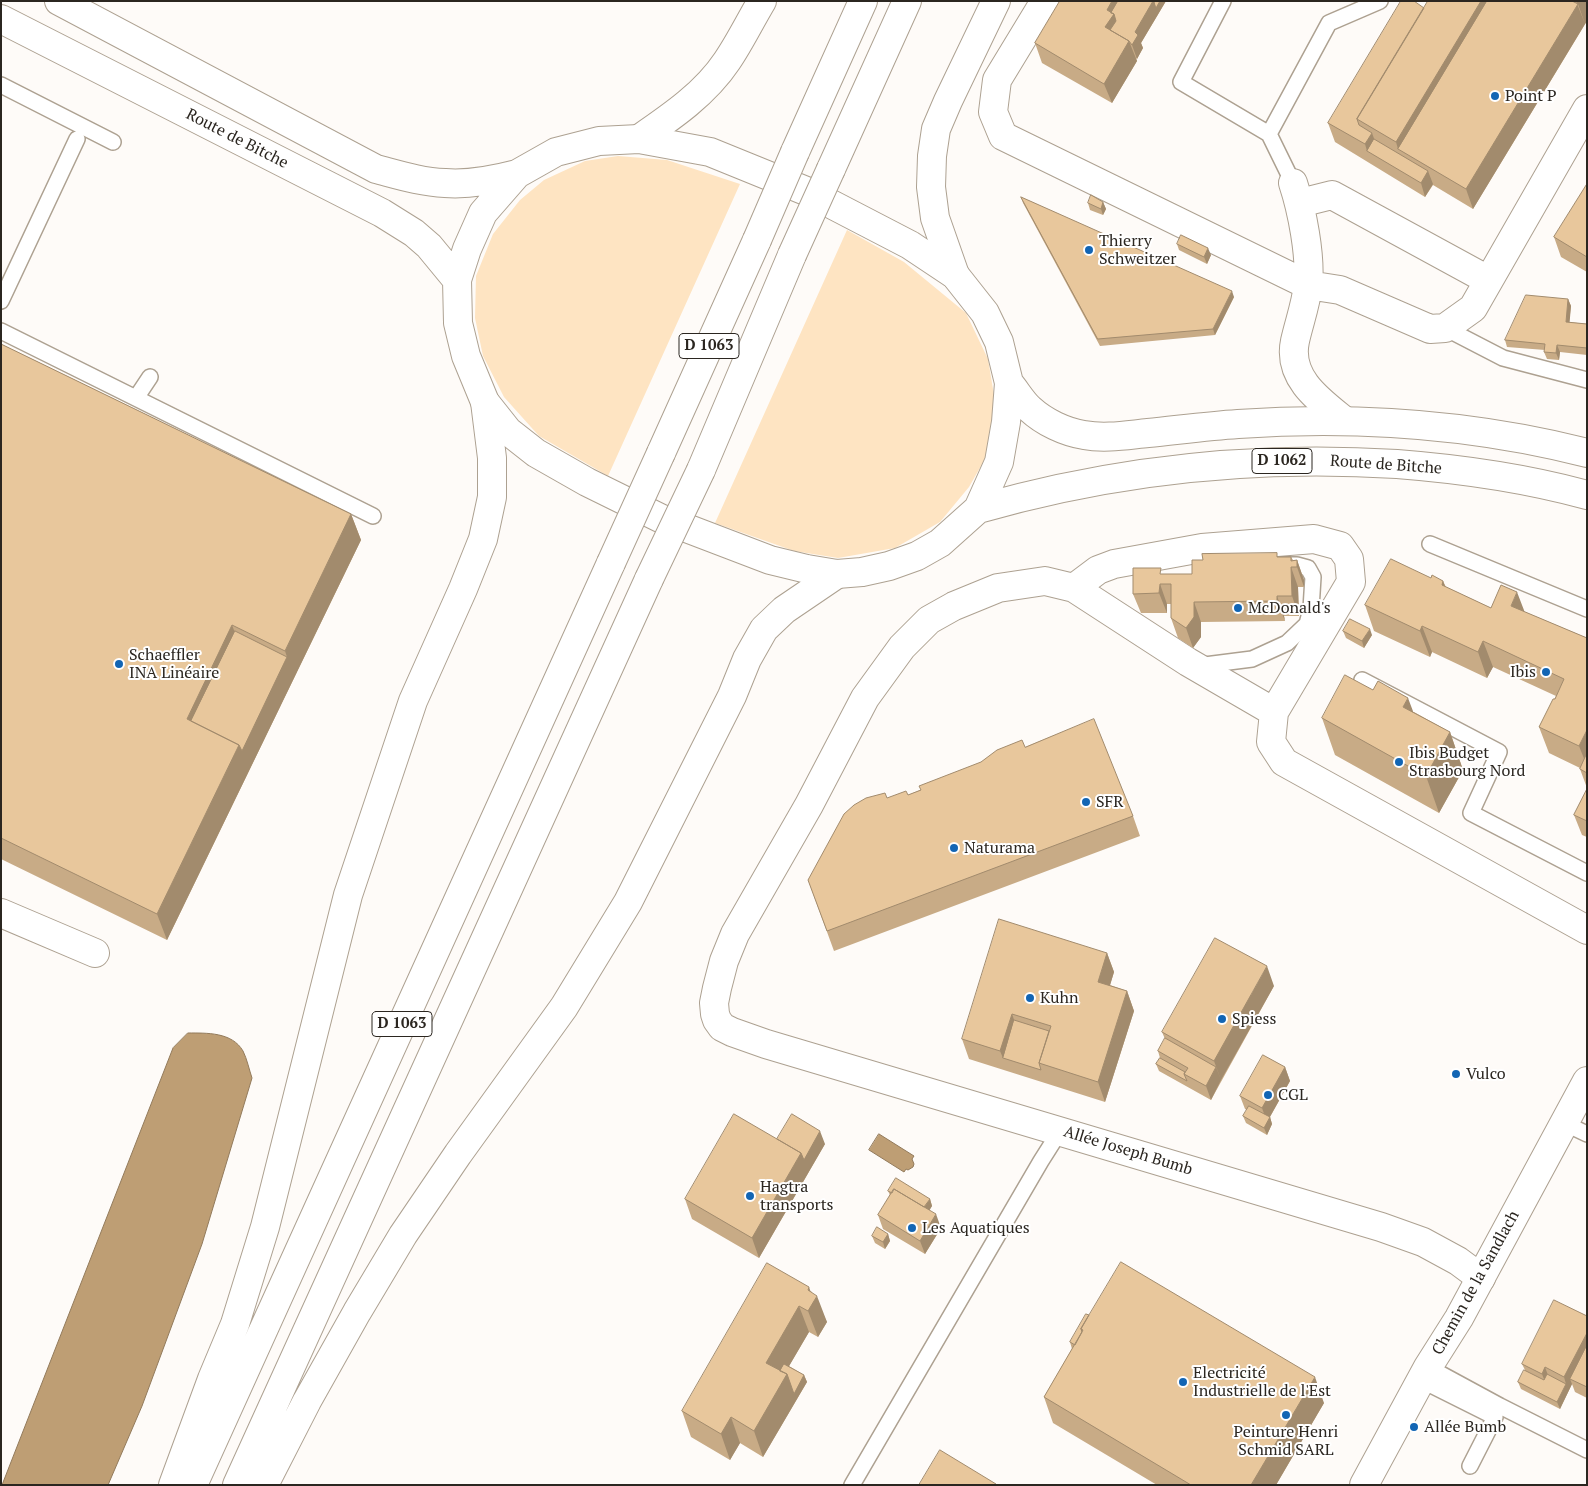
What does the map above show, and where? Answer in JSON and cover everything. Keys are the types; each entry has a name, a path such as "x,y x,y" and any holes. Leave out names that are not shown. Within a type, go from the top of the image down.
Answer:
{"main road":[{"path":"59,1 376,169 416,180 445,184 495,180 518,174 556,152 599,141 639,139 710,152 806,191 910,245 955,275 985,313 999,342 1009,383 1006,422 999,462 978,509 940,543 917,556 889,566 862,572 837,574 770,560 660,518 587,482 536,453 508,431 485,402"},
{"path":"639,139 688,104 706,86 727,62 762,1"},
{"name":"D 1063","path":"193,1485 661,453 863,1"},
{"name":"D 1063","path":"237,1485 701,470 792,255 907,1"},
{"path":"955,275 935,218 931,187 932,156 936,129 996,1"},
{"path":"1045,1 998,80 993,112 1003,136 1308,285 1340,290 1430,329 1446,328 1473,308 1587,109"},
{"name":"Route de Bitche","path":"1,19 382,213 414,232 429,246 457,280"},
{"path":"173,1485 212,1379 235,1324 265,1227 348,895 413,701 483,539 492,497 492,458 485,402 466,356 458,323 457,280 467,249 483,213 518,174"},
{"path":"1345,421 1316,397 1298,374 1294,357 1294,344 1308,285 1307,250 1296,193 1332,195 1488,280"},
{"path":"1009,383 1030,409 1054,426 1083,435 1108,437 1238,424 1345,421 1421,425 1491,434 1587,453"},
{"name":"Route de Bitche","path":"978,509 1034,494 1129,476 1209,465 1287,461 1347,461 1448,469 1518,480 1587,495"},
{"path":"1074,588 1098,570 1114,564 1202,548 1224,553 1314,539 1340,546 1349,559 1351,582 1274,712 1272,742 1284,762 1587,930"},
{"path":"264,1485 307,1401 402,1236 458,1154 564,1007 632,894 764,629 784,610 837,574"},
{"name":"Allée Joseph Bumb","path":"1274,712 1195,666 1074,588 1045,581 998,588 954,606 929,620 902,647 865,698 809,805 735,934 724,961 714,1003 717,1020 722,1027 732,1032 766,1044 1381,1227 1422,1242 1458,1261 1481,1278"},
{"path":"1,913 95,953"},
{"name":"Chemin de la Sandlach","path":"1364,1485 1425,1374 1481,1278 1576,1128 1587,1081"}],"lane":[{"path":"1223,1 1181,82 1269,134 1296,193"},
{"path":"1269,134 1329,23 1380,1"},
{"path":"1,85 113,142"},
{"path":"1,301 77,139"},
{"path":"1446,328 1504,358 1587,380"},
{"path":"1,332 373,516"},
{"path":"136,398 150,377"},
{"path":"1430,544 1587,609"},
{"path":"1195,666 1252,659 1287,643 1307,624 1311,609 1313,578 1308,568 1297,565 1268,565"},
{"path":"1362,680 1499,752 1471,813 1587,873"},
{"path":"852,1485 1060,1131"},
{"path":"1425,1374 1500,1406 1587,1450"},
{"path":"1425,1374 1495,1417 1470,1466"}],"shaded area":[{"path":"618,156 667,160 740,184 608,476 539,436 504,397 483,356 475,318 476,276 493,234 520,200 544,180 585,161"},
{"path":"847,230 904,262 966,313 988,359 996,407 989,452 969,487 940,522 895,548 838,558 794,551 715,523"},
{"path":"188,1033 218,1035 232,1040 243,1051 252,1078 202,1244 142,1406 108,1485 2,1485 173,1048"},
{"path":"879,1134 914,1156 912,1159 913,1167 908,1170 906,1169 904,1172 869,1150"}],"building":[{"path":"1060,1 1112,1 1107,10 1114,14 1105,27 1129,41 1104,84 1035,43"},
{"path":"1118,1 1153,1 1135,32 1138,35 1132,45 1129,41 1110,30 1116,21 1114,14 1111,13"},
{"path":"1154,1 1160,1 1156,8"},
{"path":"1401,1 1414,1 1424,8 1357,119 1359,125 1372,133 1365,144 1328,123"},
{"path":"1428,1 1481,1 1396,142 1357,119"},
{"name":"Point P","path":"1487,1 1572,1 1578,4 1466,189 1398,149"},
{"path":"1374,139 1428,171 1421,183 1367,151"},
{"path":"1587,184 1587,257 1554,237"},
{"path":"1091,195 1103,202 1101,209 1088,203"},
{"name":"Thierry Schweitzer","path":"1021,197 1232,291 1213,329 1098,339"},
{"path":"1181,235 1208,248 1204,257 1177,244"},
{"path":"1526,295 1568,299 1566,322 1587,324 1587,348 1557,345 1556,353 1544,352 1545,344 1505,340"},
{"name":"Schaeffler INA Linéaire","path":"1,344 351,514 285,651 232,625 187,719 239,745 157,914 1,838"},
{"path":"1277,553 1277,557 1291,557 1291,561 1297,560 1297,567 1291,567 1292,596 1277,596 1277,601 1194,602 1194,617 1186,628 1171,618 1171,584 1160,584 1159,593 1133,594 1133,568 1161,568 1160,574 1192,574 1192,560 1203,560 1202,554"},
{"path":"1391,559 1431,578 1432,575 1443,581 1442,585 1491,608 1501,585 1517,592 1511,606 1587,638 1587,730 1579,746 1539,727 1564,679 1483,641 1478,652 1422,626 1420,631 1365,605"},
{"path":"1350,619 1370,629 1362,641 1343,631"},
{"path":"235,631 287,657 242,751 239,745 191,721"},
{"path":"1345,675 1373,690 1378,681 1408,698 1403,707 1450,732 1426,776 1322,718"},
{"name":"Naturama","path":"1094,719 1133,816 827,931 808,880 844,814 854,805 866,798 885,793 887,798 906,791 908,795 921,790 919,786 981,762 997,750 1022,740 1025,747"},
{"path":"1587,753 1587,773 1580,769"},
{"path":"1587,789 1587,821 1574,815"},
{"path":"999,919 1107,953 1098,982 1127,991 1098,1082 1039,1063 1051,1026 1012,1014 1000,1051 962,1039"},
{"name":"Spiess","path":"1215,938 1267,966 1214,1061 1162,1032"},
{"path":"1014,1020 1049,1031 1039,1063 1041,1070 1003,1058"},
{"path":"1165,1038 1216,1067 1206,1086 1184,1074 1188,1068 1158,1051"},
{"path":"1263,1055 1285,1067 1262,1108 1240,1096"},
{"path":"1160,1058 1185,1072 1187,1081 1156,1064"},
{"path":"1249,1106 1270,1117 1264,1128 1243,1116"},
{"name":"Hagtra transports","path":"734,1114 801,1153 752,1238 685,1199"},
{"path":"792,1114 820,1131 804,1160 801,1153 777,1139"},
{"path":"896,1178 930,1199 924,1207 894,1189 892,1193 888,1191"},
{"path":"894,1189 936,1214 920,1241 878,1215"},
{"path":"877,1227 888,1234 883,1242 872,1236"},
{"name":"Electricité Industrielle de l'Est","path":"1121,1262 1315,1377 1251,1485 1191,1485 1044,1397 1083,1330 1081,1329"},
{"path":"767,1263 809,1287 808,1290 817,1296 808,1311 799,1306 766,1363 787,1374 754,1431 731,1417 721,1434 682,1411"},
{"path":"1554,1300 1587,1316 1587,1333 1564,1377 1545,1367 1542,1374 1522,1364"},
{"path":"1086,1314 1089,1315 1075,1345 1070,1342"},
{"path":"1587,1345 1587,1387 1570,1379"},
{"path":"784,1364 804,1375 794,1394 787,1374 780,1371"},
{"path":"1524,1370 1544,1380 1547,1374 1566,1384 1557,1402 1518,1382"},
{"path":"940,1450 996,1484 919,1485"}],"place":[{"name":"Point P","path":"1495,96"},
{"name":"Thierry Schweitzer","path":"1089,250"},
{"name":"McDonald's","path":"1238,608"},
{"name":"Schaeffler INA Linéaire","path":"119,664"},
{"name":"Ibis","path":"1546,672"},
{"name":"Ibis Budget Strasbourg Nord","path":"1399,762"},
{"name":"SFR","path":"1086,802"},
{"name":"Naturama","path":"954,848"},
{"name":"Kuhn","path":"1030,998"},
{"name":"Spiess","path":"1222,1019"},
{"name":"Vulco","path":"1456,1074"},
{"name":"CGL","path":"1268,1095"},
{"name":"Hagtra transports","path":"750,1196"},
{"name":"Les Aquatiques","path":"912,1228"},
{"name":"Electricité Industrielle de l'Est","path":"1183,1382"},
{"name":"Peinture Henri Schmid SARL","path":"1286,1415"},
{"name":"Allée Bumb","path":"1414,1427"}]}
